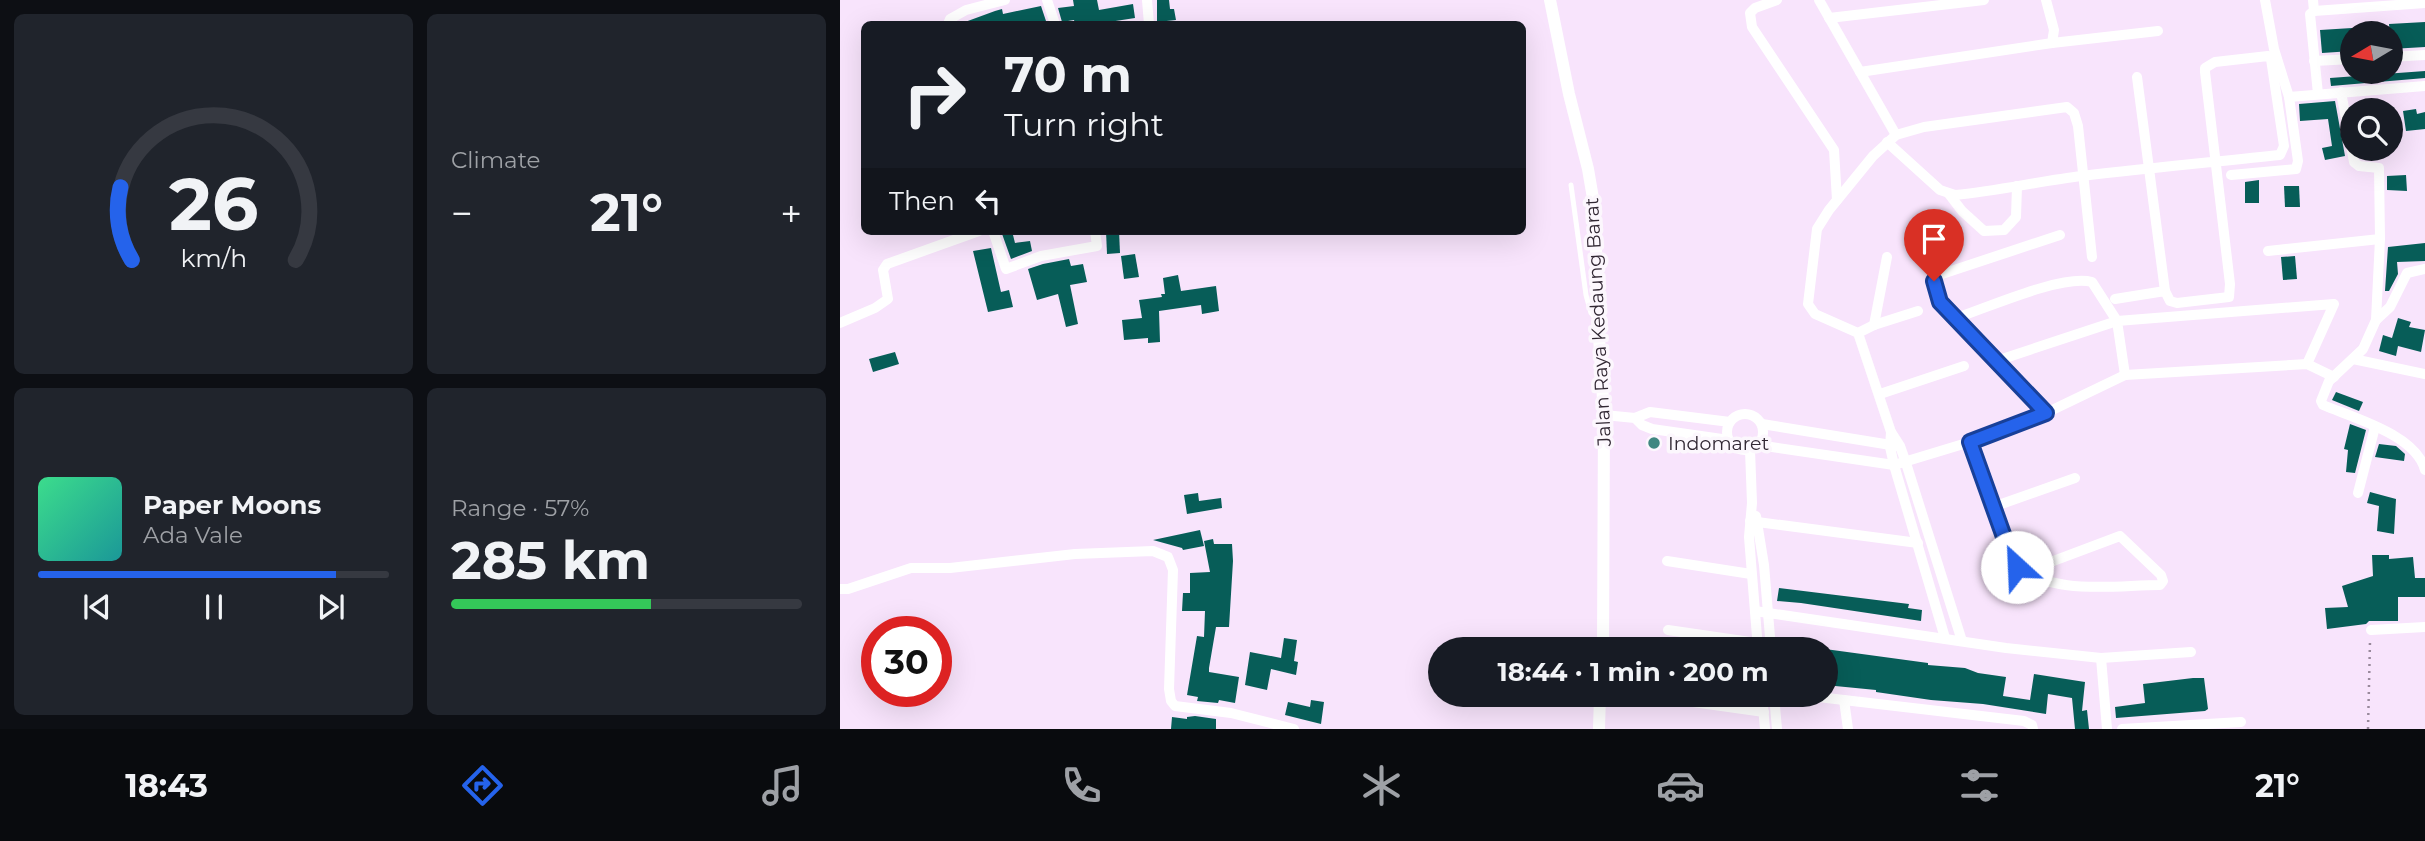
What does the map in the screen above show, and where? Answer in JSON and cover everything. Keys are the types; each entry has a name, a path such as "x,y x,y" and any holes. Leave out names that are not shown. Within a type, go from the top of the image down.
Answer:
{"street":[{"path":"949,21 966,10 1005,0"},
{"path":"1047,0 1054,21"},
{"path":"1147,0 1149,21"},
{"name":"Jalan Raya Kedaung Barat","path":"1550,0 1595,210 1604,415 1603,637"},
{"path":"1777,0 1755,8 1750,13 1752,27 1834,150 1837,200"},
{"path":"1819,0 1860,72 1891,139 1940,190 1949,194 1962,211 1983,230 2004,230 2016,217 2017,186"},
{"path":"1829,18 1984,0"},
{"path":"2046,0 2054,30 2052,43"},
{"path":"2231,175 2296,169 2298,161 2289,97 2274,49 2265,0"},
{"path":"2318,94 2310,14 2314,5 2421,2"},
{"path":"1860,72 2052,43 2158,31"},
{"path":"2403,56 2425,55"},
{"path":"1949,194 2084,176 2150,170 2215,162 2280,155 2283,151 2273,71 2268,56 2216,62 2205,68 2215,162 2230,284 2229,297 2177,303 2170,301 2165,291 2150,170 2137,77"},
{"path":"2314,61 2340,60"},
{"path":"2289,97 2425,86"},
{"path":"2341,92 2354,162 2359,166 2379,167 2380,239 2376,320 2363,349 2329,381 2321,401 2323,405 2375,427 2417,452 2425,470"},
{"path":"1962,641 1900,464 1880,394 1858,333 1815,314 1808,304 1816,229 1837,200 1891,139 1924,127 2067,107 2074,113 2078,126 2092,257"},
{"path":"840,323 888,299 883,271 887,264 968,235"},
{"path":"994,235 1006,269 1041,256 1097,246 1096,235"},
{"path":"2046,413 1940,302 1934,281 1939,275 2060,235"},
{"path":"2268,251 2380,239"},
{"path":"1874,325 1887,257"},
{"path":"2376,320 2390,307 2407,273 2425,269"},
{"path":"1956,318 2061,283 2083,280 2092,282 2117,321 2125,375"},
{"path":"2115,299 2165,291"},
{"path":"1996,361 2117,321 2334,304 2308,364"},
{"path":"1858,333 1874,325 1917,312"},
{"path":"2353,359 2425,374"},
{"path":"1770,637 1752,503 1754,448 1763,439 1762,424 1758,418 1746,414 1734,417 1727,428 1729,440 1738,449 1754,448 1900,464 1970,442 2046,413 2125,375 2308,364 2334,377"},
{"path":"1880,394 1964,366"},
{"path":"1604,415 1635,418 1650,412 1730,422"},
{"path":"1635,418 1652,429 1729,440"},
{"path":"1762,424 1895,447"},
{"path":"2358,494 2375,427"},
{"path":"1970,442 2013,562 2024,572 2072,586 2160,585 2163,581 2161,575 2120,536 2024,572"},
{"path":"1866,443 1866,461"},
{"path":"1900,464 1918,543 1945,638"},
{"path":"1993,507 2075,478"},
{"path":"1754,521 1918,543"},
{"path":"1754,521 1751,574 1757,637"},
{"path":"840,589 848,589 911,568 950,568 1075,554 1153,551 1168,557 1173,570 1169,689 1171,701 1175,706 1231,713 1294,729"},
{"path":"1667,561 1751,574"},
{"path":"1755,611 2101,658 2191,652"},
{"path":"2371,630 2425,627"},
{"path":"1668,630 1707,637"},
{"path":"2101,658 2106,729"},
{"path":"1838,699 2024,721 2032,725 2033,729"},
{"path":"1844,700 1848,729"},
{"path":"1598,729 1599,707"},
{"path":"1728,707 1764,712"},
{"path":"1763,707 1765,729"},
{"path":"1775,707 1777,729"},
{"path":"2122,729 2241,722"}],"lane":[{"path":"1572,185 1586,295 1591,313 1598,321"}],"path":[{"path":"2368,729 2371,630"}],"building":[{"path":"1073,0 1097,0 1099,10 1133,4 1135,18 1116,21 1062,21 1058,8 1074,6"},
{"path":"1157,0 1169,0 1176,20 1157,21"},
{"path":"1041,6 1046,21 968,21 1002,9 1003,14"},
{"path":"2425,22 2425,47 2403,48 2403,23"},
{"path":"2340,29 2340,52 2322,53 2320,30"},
{"path":"2425,71 2425,78 2403,80 2403,73"},
{"path":"2340,77 2340,84 2354,84 2331,86 2330,78"},
{"path":"2335,101 2340,128 2340,157 2325,160 2322,148 2332,146 2328,119 2300,121 2299,104"},
{"path":"2416,109 2417,114 2425,112 2425,129 2406,131 2403,111"},
{"path":"2406,175 2407,191 2387,190 2387,176"},
{"path":"2259,180 2259,203 2245,203 2245,182"},
{"path":"2284,186 2299,186 2300,207 2285,207"},
{"path":"1002,235 1013,235 1015,243 1030,241 1032,251 1011,259"},
{"path":"1106,235 1119,235 1120,253 1107,254"},
{"path":"2425,243 2425,261 2397,262 2398,274 2389,291 2385,291 2388,247"},
{"path":"991,248 1001,292 1009,290 1013,307 988,312 973,251"},
{"path":"1135,254 1139,277 1124,279 1121,256"},
{"path":"2295,256 2297,279 2283,280 2281,257"},
{"path":"1069,259 1071,266 1083,264 1087,282 1070,285 1078,324 1066,327 1058,294 1037,300 1028,269"},
{"path":"1178,275 1181,291 1216,286 1219,311 1202,314 1201,305 1159,311 1160,342 1148,343 1148,338 1124,340 1122,320 1142,318 1139,300 1162,297 1161,294 1165,294 1163,278"},
{"path":"2398,318 2411,322 2409,327 2425,330 2421,352 2398,346 2396,356 2379,351 2383,335 2392,338"},
{"path":"895,352 899,364 873,372 869,359"},
{"path":"2336,392 2363,402 2359,411 2332,400"},
{"path":"2350,424 2366,430 2355,473 2346,472 2348,450 2344,449"},
{"path":"2379,444 2396,446 2405,454 2404,461 2375,457"},
{"path":"2370,492 2396,499 2394,534 2377,531 2379,506 2367,503"},
{"path":"1198,493 1199,501 1221,498 1222,508 1187,514 1184,495"},
{"path":"1200,530 1204,546 1183,550 1153,540"},
{"path":"1213,539 1214,544 1232,544 1233,561 1229,627 1216,627 1209,672 1239,677 1235,703 1219,700 1218,703 1197,701 1198,697 1187,695 1197,636 1204,637 1205,611 1182,611 1183,593 1190,593 1190,573 1210,572 1204,541"},
{"path":"2372,555 2389,555 2389,559 2413,557 2415,578 2425,578 2425,597 2398,597 2398,621 2369,621 2366,624 2327,629 2325,608 2348,607 2342,586 2373,576"},
{"path":"1779,588 1909,604 1908,608 1922,610 1921,621 1777,601"},
{"path":"1284,638 1297,640 1294,661 1298,662 1296,675 1271,669 1267,690 1245,685 1250,652 1281,658"},
{"path":"1838,651 1965,668 2006,677 2003,696 2030,700 2034,674 2085,682 2082,711 2087,710 2089,729 2075,729 2072,698 2048,694 2046,714 1983,704 1931,700 1838,686"},
{"path":"2204,678 2208,709 2205,711 2116,718 2115,707 2145,703 2143,684"},
{"path":"1311,700 1324,702 1321,724 1285,715 1288,702 1310,707"},
{"path":"1195,716 1216,719 1216,729 1171,729 1172,717 1187,719"}],"place":[{"name":"Indomaret","path":"1654,443"}],"route":[{"path":"1934,281 1940,302 2046,413 1970,442 2017,567"}]}
